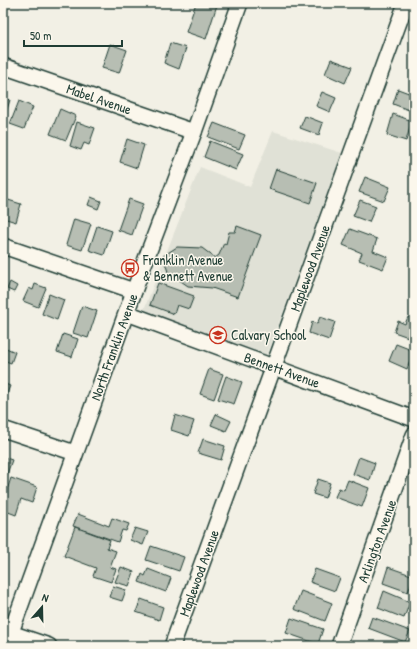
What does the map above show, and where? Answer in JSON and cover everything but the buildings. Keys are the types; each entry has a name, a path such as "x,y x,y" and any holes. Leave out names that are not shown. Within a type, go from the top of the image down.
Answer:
{"street":[{"name":"North Franklin Avenue","path":"7,637 194,132 240,3"},
{"name":"Maplewood Avenue","path":"172,646 406,3"},
{"name":"Mabel Avenue","path":"3,66 194,132"},
{"path":"3,246 134,291"},
{"name":"Bennett Avenue","path":"127,313 414,419"},
{"path":"3,429 75,453"},
{"name":"Arlington Avenue","path":"339,646 414,435"},
{"path":"3,617 7,637 49,646"}],"shaded area":[{"path":"273,131 342,153 267,355 143,312 200,167 250,187"}],"place":[{"name":"Franklin Avenue & Bennett Avenue","path":"130,268"},
{"name":"Calvary School","path":"218,335"}]}
